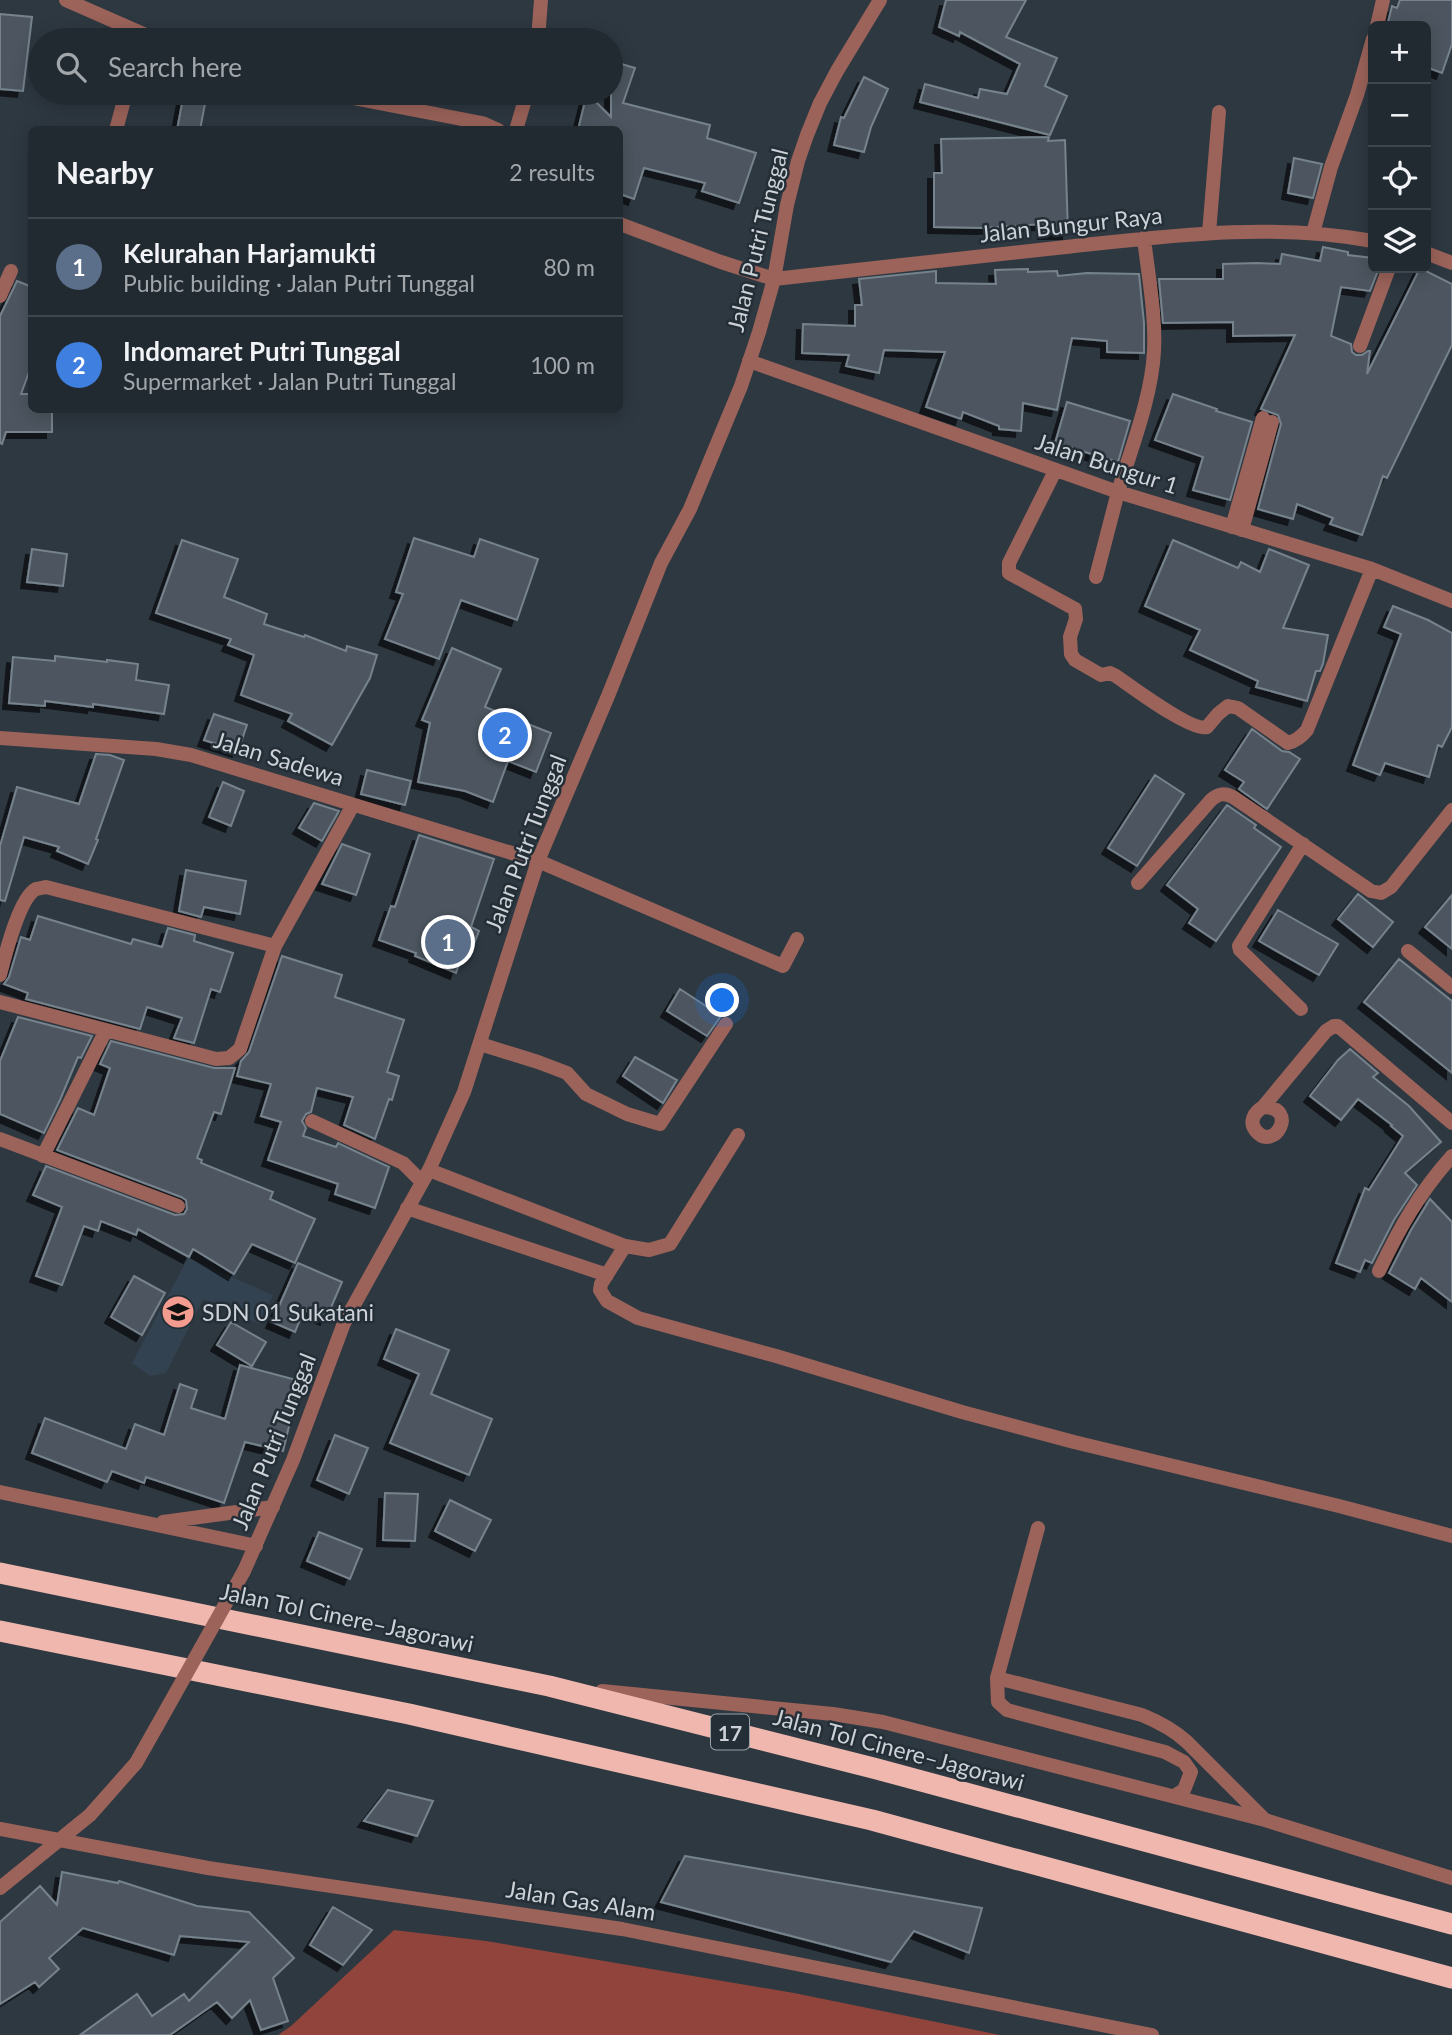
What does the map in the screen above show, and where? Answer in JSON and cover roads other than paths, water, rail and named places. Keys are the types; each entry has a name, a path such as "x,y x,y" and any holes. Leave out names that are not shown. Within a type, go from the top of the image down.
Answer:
{"highway":[{"name":"Jalan Tol Cinere–Jagorawi","path":"0,1573 549,1686 890,1772 1452,1924"},
{"name":"17","path":"0,1631 409,1714 872,1820 1452,1978"}],"street":[{"path":"66,0 123,28"},
{"path":"539,28 541,0"},
{"name":"Jalan Putri Tunggal","path":"0,1888 90,1815 136,1763 256,1546 316,1401 344,1323 426,1176 464,1092 538,861 661,563 708,469 749,361 774,279 790,194 807,135 837,71 880,0"},
{"path":"1378,21 1383,0"},
{"path":"1314,233 1331,167 1368,56"},
{"path":"117,126 123,105"},
{"path":"389,105 489,126"},
{"path":"517,126 523,105"},
{"path":"1209,233 1219,112"},
{"path":"623,225 774,279"},
{"name":"Jalan Bungur Raya","path":"774,279 1209,233 1278,231 1368,240"},
{"path":"1096,577 1147,391 1154,351 1153,315 1144,238"},
{"path":"1431,255 1452,263"},
{"path":"0,296 11,271"},
{"path":"1360,346 1388,273"},
{"name":"Jalan Bungur 1","path":"749,361 1055,471 1372,569 1452,601"},
{"path":"1237,528 1267,420"},
{"path":"1055,471 1009,563 1009,573 1075,610 1076,619 1069,651 1075,660 1101,675 1110,673 1116,676 1199,728 1207,727 1228,706 1238,708 1288,743 1302,736 1307,730 1372,569"},
{"name":"Jalan Sadewa","path":"0,738 156,749 191,755 538,861 783,966 797,939"},
{"path":"1138,883 1218,794 1233,797 1371,891 1381,893 1391,887 1452,810"},
{"path":"0,1002 216,1059 229,1058 240,1049 275,946 353,805"},
{"path":"1301,1009 1239,946 1303,844"},
{"path":"0,975 22,908 29,895 36,889 46,887 275,946"},
{"path":"1408,951 1452,987"},
{"path":"480,1044 567,1073 586,1094 627,1114 660,1124 726,1024"},
{"path":"1264,1107 1326,1031 1338,1026 1452,1123"},
{"path":"43,1156 106,1030"},
{"path":"312,1121 426,1176 625,1246 649,1250 670,1244 738,1135"},
{"path":"0,1139 178,1206"},
{"path":"1379,1271 1411,1208 1452,1156"},
{"path":"407,1208 607,1275"},
{"path":"625,1246 600,1287 607,1301 638,1318 999,1422 1452,1536"},
{"path":"0,1492 256,1546"},
{"path":"151,1524 273,1507"},
{"path":"1038,1528 998,1678 997,1697 1002,1708 1165,1752 1185,1762 1191,1772"},
{"path":"998,1678 1142,1715 1178,1733 1265,1820"},
{"path":"549,1686 833,1714 883,1722 1265,1820 1452,1878"},
{"path":"1174,1796 1185,1790 1191,1772 1206,1762"},
{"name":"Jalan Gas Alam","path":"0,1829 195,1866 622,1929 1152,2035"}],"place":[{"name":"Indomaret Putri Tunggal","path":"505,735"},
{"name":"Kelurahan Harjamukti","path":"448,942"},
{"name":"SDN 01 Sukatani","path":"178,1312"}]}
